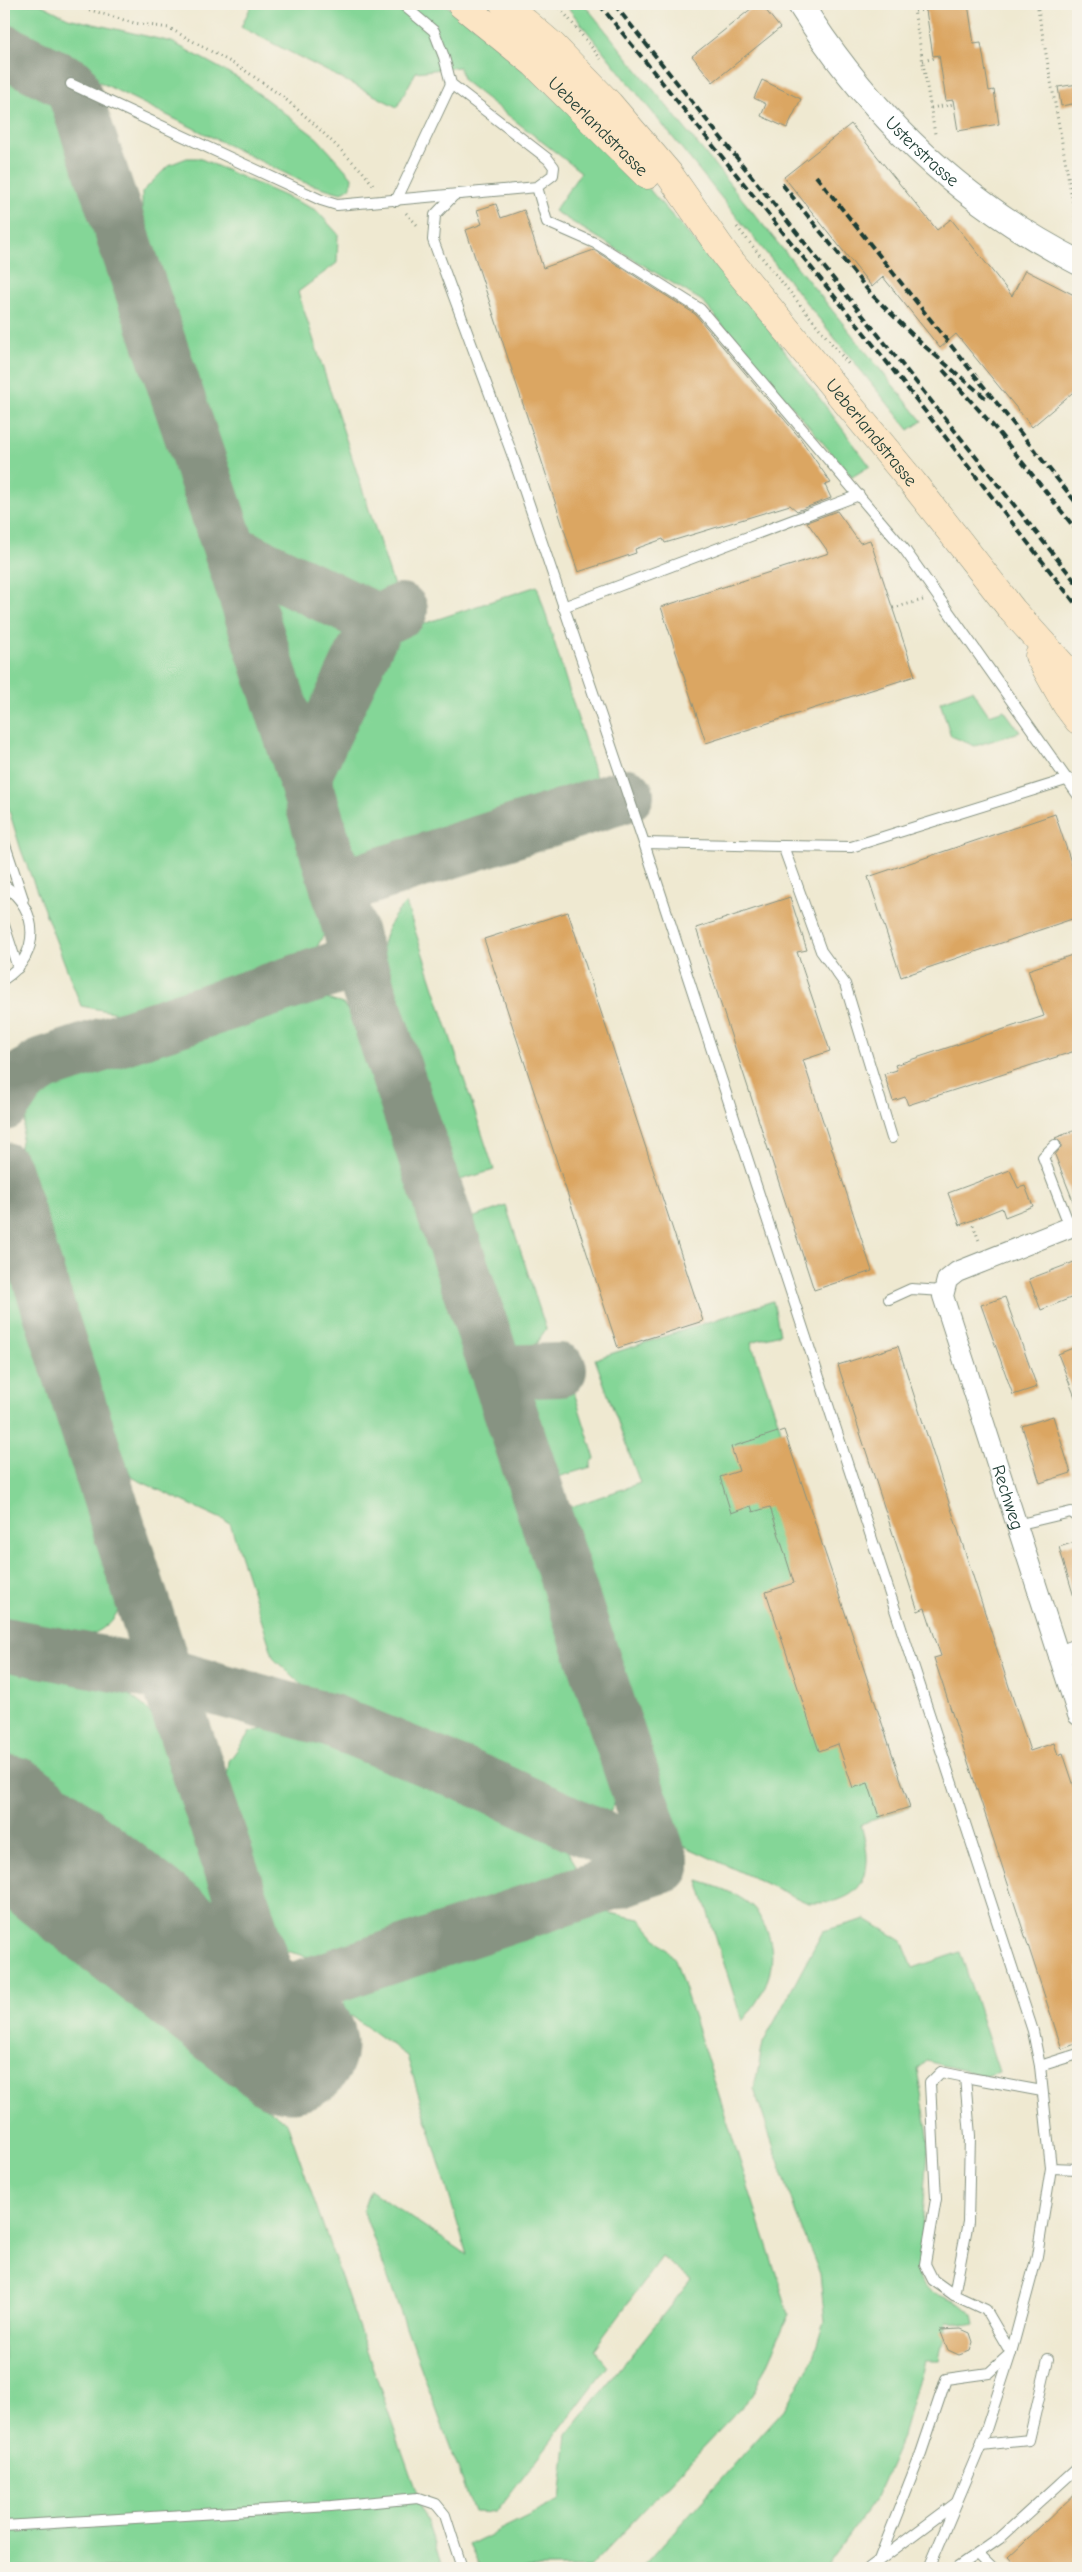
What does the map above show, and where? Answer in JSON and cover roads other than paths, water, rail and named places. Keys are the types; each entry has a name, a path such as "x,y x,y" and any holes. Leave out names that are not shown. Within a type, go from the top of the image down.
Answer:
{"main road":[{"name":"Ueberlandstrasse","path":"461,4 535,64 601,127 727,257"},
{"name":"Ueberlandstrasse","path":"504,4 553,46 609,104 669,174 727,257 906,476 1013,611 1078,683"},
{"name":"Ueberlandstrasse","path":"1013,611 1066,704 1078,720"}],"street":[{"name":"Usterstrasse","path":"800,4 826,46 884,116 956,184 1045,245 1078,262"},
{"path":"945,1285 964,1268 1074,1226"},
{"name":"Rechweg","path":"945,1285 944,1302 1078,1715"},
{"path":"1059,1656 1078,1649"}],"lane":[{"path":"71,84 321,200 337,205 536,187 553,174 554,167 548,159 451,84 444,57 434,31 402,4"},
{"path":"391,201 451,84"},
{"path":"536,187 547,222 597,244 700,309 905,550 1069,779 1078,795"},
{"path":"454,195 436,215 433,240 512,454 644,843 1033,2031 1040,2066 1051,2168 1037,2256 1011,2353 981,2445 929,2568"},
{"path":"563,607 859,495"},
{"path":"644,843 851,847 1069,779"},
{"path":"4,842 31,924 31,942 25,959 18,968 4,979"},
{"path":"783,846 821,952 845,984 892,1138"},
{"path":"4,885 15,893 26,907"},
{"path":"4,925 18,968"},
{"path":"1055,1145 1043,1157 1074,1226"},
{"path":"890,1299 911,1289 945,1285"},
{"path":"1016,1525 1071,1512 1078,1517"},
{"path":"1040,2066 1078,2054"},
{"path":"1011,2353 986,2310 954,2295 934,2280 925,2264 936,2199 930,2083 941,2072 1042,2090"},
{"path":"954,2295 968,2222 970,2136 965,2077"},
{"path":"1051,2168 1078,2169"},
{"path":"879,2560 921,2453 946,2379 989,2373 1011,2353"},
{"path":"981,2445 1029,2440 1048,2359"},
{"path":"957,2568 999,2539 1078,2467"},
{"path":"4,2526 340,2505 418,2498 436,2504 445,2515 462,2568"},
{"path":"869,2568 957,2503"},
{"path":"978,2554 992,2568"}],"railway":[{"path":"599,4 868,338 1078,607"},
{"path":"614,4 1078,585"},
{"path":"816,176 1078,505"},
{"path":"782,184 871,294 923,345 987,399"},
{"path":"943,370 995,428 1078,532"}]}
